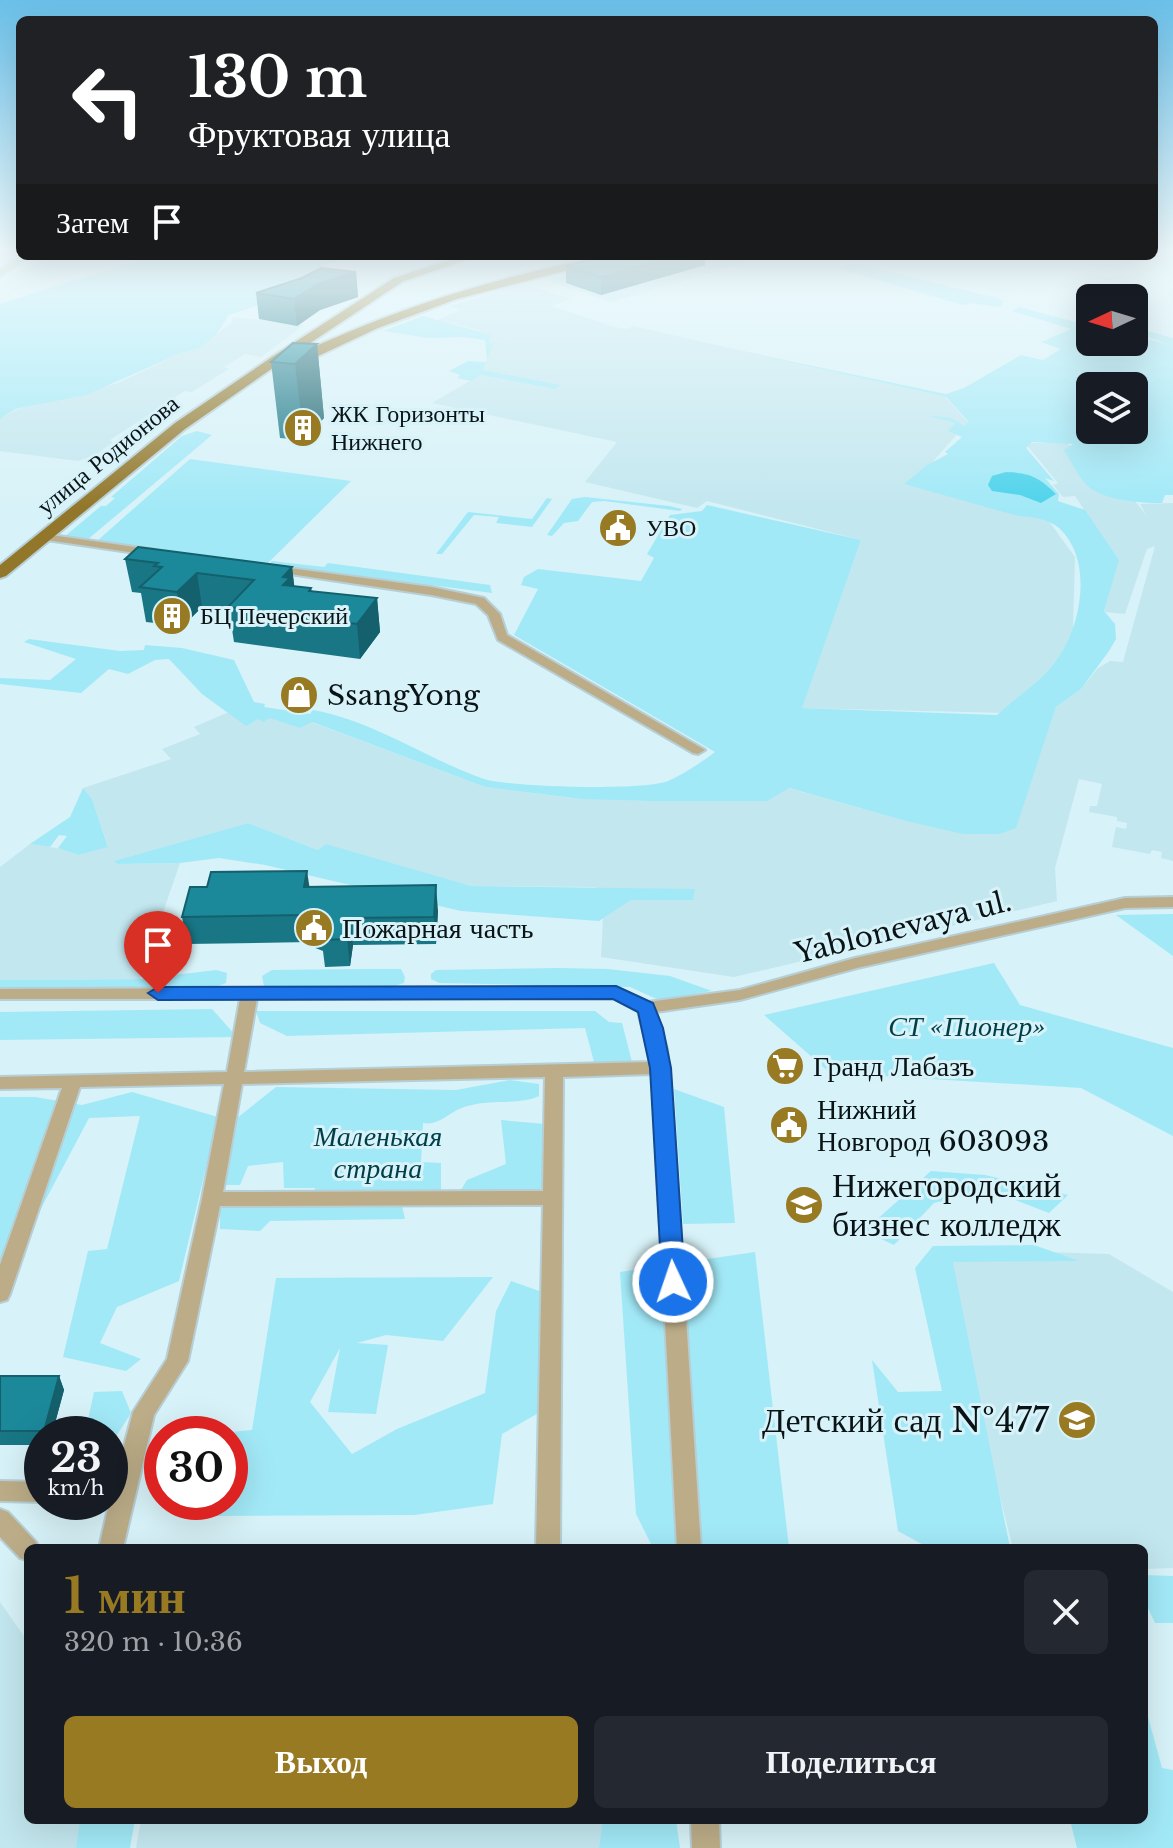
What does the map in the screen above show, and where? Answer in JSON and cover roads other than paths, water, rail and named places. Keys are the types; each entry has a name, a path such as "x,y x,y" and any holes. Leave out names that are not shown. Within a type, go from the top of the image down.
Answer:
{"main road":[{"name":"улица Родионова","path":"0,573 210,405 313,335"},
{"name":"улица Родионова","path":"210,405 353,335"}],"street":[{"path":"44,537 164,554"},
{"path":"261,567 480,601 494,614 502,637 698,750"},
{"name":"Yablonevaya ul.","path":"646,1008 740,995 855,963 1125,903 1173,902"},
{"path":"0,994 616,992 646,1008 654,1028 660,1068 689,1544"},
{"path":"128,1461 144,1412 177,1361 212,1199 250,993"},
{"path":"0,1083 660,1068"},
{"path":"548,1544 554,1071"},
{"path":"0,1294 73,1083"},
{"path":"212,1199 553,1198"},
{"path":"0,1491 24,1492"},
{"path":"0,1520 24,1546"},
{"path":"111,1544 114,1520"},
{"path":"705,1824 706,1848"}],"place":[{"name":"ЖК Горизонты Нижнего","path":"303,428"},
{"name":"УВО","path":"618,528"},
{"name":"БЦ Печерский","path":"172,616"},
{"name":"SsangYong","path":"299,695"},
{"name":"Пожарная часть","path":"314,928"},
{"name":"Гранд Лабазъ","path":"785,1066"},
{"name":"Нижний Новгород 603093","path":"789,1125"},
{"name":"Нижегородский бизнес колледж","path":"804,1205"},
{"name":"Детский сад №477","path":"1077,1420"}],"park label":[{"name":"СТ «Пионер»","path":"967,1026"},
{"name":"Маленькая страна","path":"378,1152"}]}
